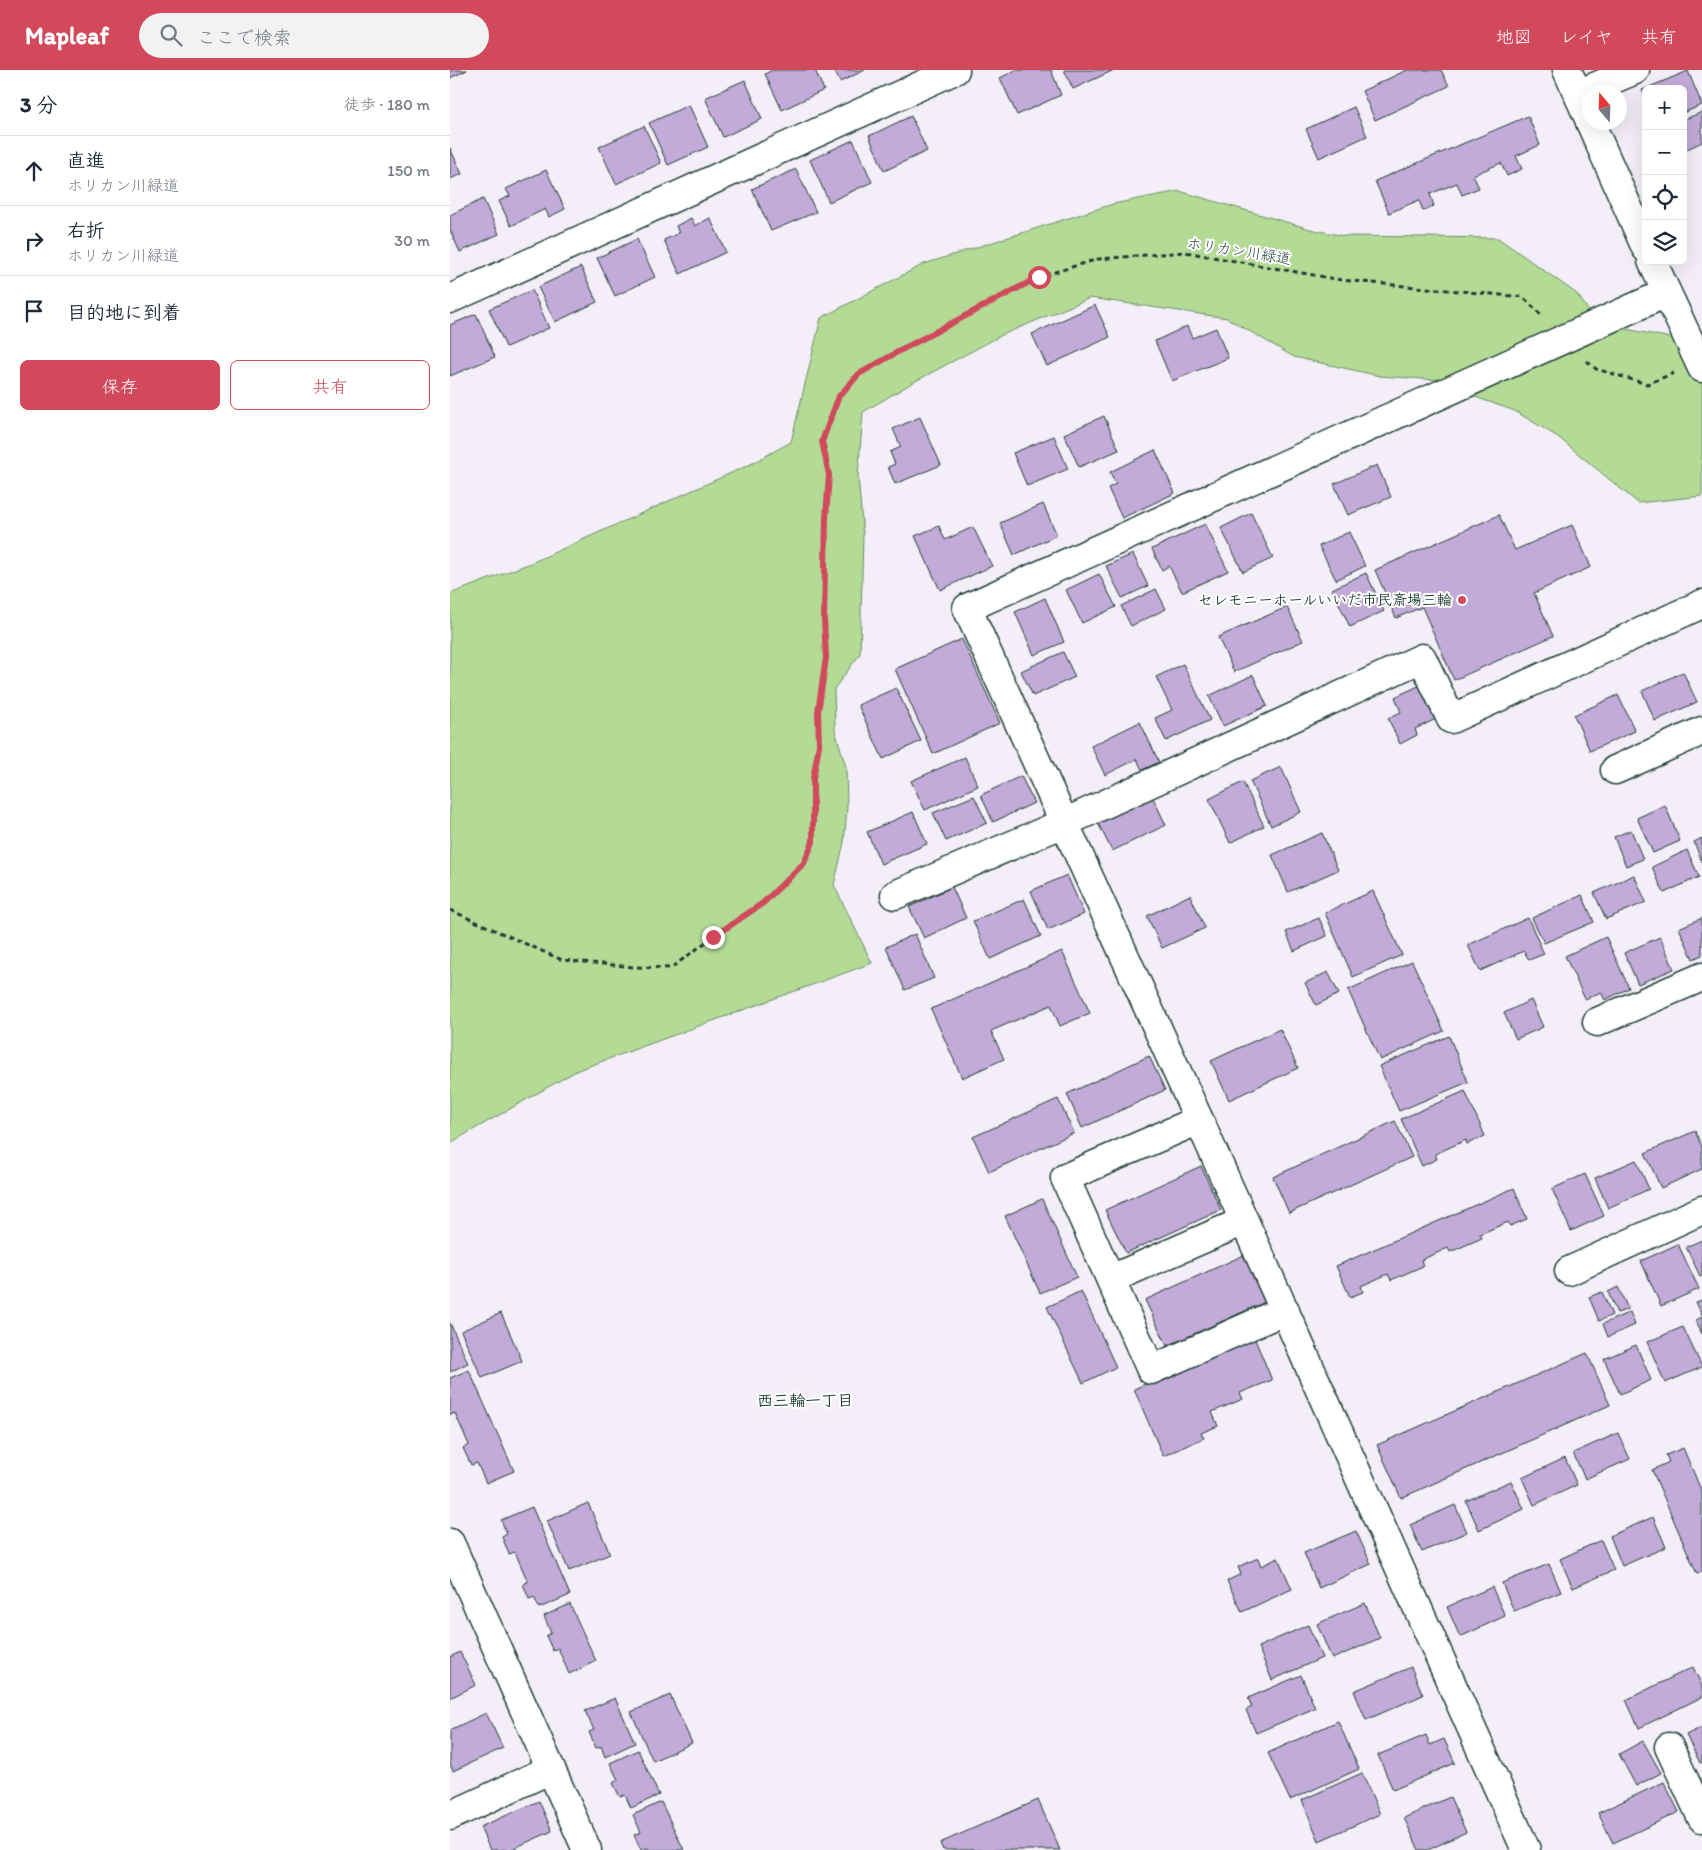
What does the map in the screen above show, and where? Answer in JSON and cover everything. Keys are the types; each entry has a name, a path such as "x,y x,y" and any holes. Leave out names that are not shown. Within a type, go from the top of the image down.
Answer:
{"street":[{"path":"450,299 955,70"},
{"path":"1582,104 1572,82 1635,70"},
{"path":"1594,130 1642,239"},
{"path":"1654,265 1701,365"},
{"path":"1526,1850 1285,1310 967,608 1666,292"},
{"path":"895,895 1064,823 1422,658 1451,719 1702,604"},
{"path":"1615,770 1702,731"},
{"path":"1597,1022 1702,976"},
{"path":"1199,1120 1066,1178 1151,1370 1285,1310"},
{"path":"1569,1272 1702,1210"},
{"path":"1111,1280 1244,1221"},
{"path":"450,1543 587,1850"},
{"path":"1669,1747 1702,1818"},
{"path":"450,1816 551,1769"}],"path":[{"name":"ホリカン川緑道","path":"450,910 562,960 633,967 671,968 763,903 804,863 813,842 813,779 819,745 818,712 826,658 824,619 826,518 829,475 822,441 839,396 859,374 901,350 1039,277 1098,258 1184,252 1341,280 1523,297 1543,317"},
{"path":"1582,357 1596,369 1647,384 1701,365"}],"green space":[{"path":"1179,191 1310,229 1344,236 1498,238 1577,294 1597,323 1690,342 1702,368 1702,496 1638,503 1558,437 1515,411 1475,397 1467,382 1380,376 1294,357 1227,318 1090,298 1002,335 912,383 863,412 858,476 863,535 860,654 834,689 835,730 846,767 847,808 844,842 834,885 872,963 578,1070 450,1143 450,594 531,563 751,464 791,442 821,318 924,264 1113,204"}],"building":[{"path":"450,70 467,70 450,78"},
{"path":"772,70 815,70 824,90 782,110 765,74"},
{"path":"834,70 865,70 840,82"},
{"path":"1016,70 1051,70 1061,95 1017,115 1000,78"},
{"path":"1064,70 1114,70 1073,89"},
{"path":"1407,70 1441,70 1449,86 1375,120 1362,91"},
{"path":"1688,71 1702,105 1687,111 1687,85 1654,85"},
{"path":"745,80 762,119 723,137 705,98"},
{"path":"689,105 708,147 668,165 649,123"},
{"path":"1354,107 1367,136 1319,158 1306,129"},
{"path":"1702,112 1702,142 1687,149 1687,130 1687,118"},
{"path":"911,116 927,151 884,171 869,136"},
{"path":"1528,116 1540,145 1516,156 1522,169 1507,176 1501,163 1473,175 1479,188 1462,195 1457,183 1430,194 1434,206 1423,211 1419,200 1389,213 1375,181"},
{"path":"644,126 661,163 616,184 599,147"},
{"path":"853,140 872,182 829,202 810,160"},
{"path":"450,148 462,174 450,179"},
{"path":"796,169 816,212 771,231 752,189"},
{"path":"546,170 565,209 549,217 545,209 511,226 499,201 510,196 506,189"},
{"path":"483,199 499,234 460,252 450,230 450,215"},
{"path":"691,218 695,226 710,218 726,252 680,274 664,240 679,233 676,226"},
{"path":"637,239 655,277 615,296 597,258"},
{"path":"581,267 597,302 555,322 538,287"},
{"path":"532,290 549,328 506,347 489,309"},
{"path":"1095,305 1110,337 1047,366 1032,334"},
{"path":"476,314 495,357 450,376 450,325"},
{"path":"1187,326 1192,338 1216,328 1228,358 1172,381 1155,341"},
{"path":"1104,416 1119,450 1079,467 1064,434"},
{"path":"920,417 941,465 895,484 888,467 895,464 890,452 901,447 893,429"},
{"path":"1054,436 1068,469 1027,486 1013,453"},
{"path":"1155,450 1175,493 1122,518 1108,488 1116,484 1110,472"},
{"path":"1377,465 1391,497 1348,515 1334,484"},
{"path":"1043,504 1057,535 1014,555 1000,523"},
{"path":"1251,513 1273,558 1243,572 1221,528"},
{"name":"セレモニーホールいいだ市民斎場三輪","path":"1499,515 1515,550 1572,525 1591,567 1534,593 1553,636 1454,680 1422,607 1396,618 1375,570"},
{"path":"1205,524 1228,571 1182,592 1169,566 1162,570 1152,549"},
{"path":"939,526 945,540 973,527 992,566 940,590 915,536"},
{"path":"1349,532 1365,566 1336,580 1319,546"},
{"path":"1133,554 1148,586 1122,598 1106,566"},
{"path":"1366,573 1384,611 1350,627 1332,589"},
{"path":"1099,574 1116,607 1082,623 1066,590"},
{"path":"1156,589 1166,609 1131,626 1121,606"},
{"path":"1045,598 1064,642 1034,655 1015,612"},
{"path":"1287,607 1303,641 1234,672 1218,637"},
{"path":"962,639 1000,723 933,754 895,669"},
{"path":"1063,652 1075,677 1033,696 1021,671"},
{"path":"1183,664 1210,720 1166,741 1155,718 1172,710 1156,677"},
{"path":"1683,672 1697,702 1655,721 1642,691"},
{"path":"1253,675 1267,706 1223,726 1209,696"},
{"path":"1423,684 1438,718 1415,729 1417,735 1400,744 1388,718 1401,712 1395,697"},
{"path":"896,688 921,741 883,759 858,705"},
{"path":"1618,695 1635,731 1590,751 1574,715"},
{"path":"1140,722 1159,762 1142,770 1137,759 1105,775 1091,746"},
{"path":"965,757 978,786 925,810 911,781"},
{"path":"1281,767 1301,812 1271,826 1250,781"},
{"path":"1021,776 1034,803 993,822 981,795"},
{"path":"1243,782 1264,826 1230,843 1209,799"},
{"path":"974,796 987,823 946,841 933,813"},
{"path":"1153,798 1166,825 1112,851 1098,823"},
{"path":"1665,805 1680,841 1653,853 1637,818"},
{"path":"913,812 927,844 881,864 867,832"},
{"path":"1631,830 1643,859 1626,866 1614,837"},
{"path":"1322,833 1338,870 1288,892 1272,855"},
{"path":"1702,838 1702,862 1694,842"},
{"path":"1687,850 1699,877 1664,893 1652,867"},
{"path":"1067,875 1084,914 1048,930 1031,891"},
{"path":"1634,875 1646,902 1606,919 1594,893"},
{"path":"952,887 966,918 924,938 909,907"},
{"path":"1373,891 1402,955 1353,977 1325,913"},
{"path":"1190,895 1205,928 1162,948 1147,916"},
{"path":"1582,895 1594,922 1544,943 1532,918"},
{"path":"1024,899 1041,936 990,959 973,921"},
{"path":"1319,918 1327,936 1294,951 1286,932"},
{"path":"1528,918 1544,954 1529,960 1524,951 1480,971 1468,945"},
{"path":"1702,918 1702,955 1693,959 1679,928"},
{"path":"915,934 934,978 905,990 886,947"},
{"path":"1606,937 1629,988 1605,1000 1601,992 1585,999 1565,956"},
{"path":"1660,937 1674,969 1638,984 1624,953"},
{"path":"1062,951 1090,1013 1060,1026 1051,1005 991,1031 1004,1059 962,1078 931,1009"},
{"path":"1412,961 1444,1031 1380,1060 1348,990"},
{"path":"1328,972 1339,994 1316,1005 1305,983"},
{"path":"1531,1000 1543,1027 1516,1039 1504,1013"},
{"path":"1280,1029 1298,1068 1229,1100 1211,1061"},
{"path":"1449,1036 1468,1082 1399,1111 1379,1066"},
{"path":"1149,1056 1165,1090 1082,1128 1067,1094"},
{"path":"1465,1091 1485,1136 1467,1144 1466,1140 1435,1154 1437,1159 1422,1166 1401,1119"},
{"path":"1058,1099 1074,1133 989,1172 973,1137"},
{"path":"1395,1121 1412,1157 1289,1213 1273,1177"},
{"path":"1695,1131 1702,1147 1702,1169 1661,1188 1645,1153"},
{"path":"1636,1160 1649,1189 1608,1208 1595,1178"},
{"path":"1201,1166 1221,1210 1126,1253 1105,1210"},
{"path":"1585,1174 1604,1216 1571,1231 1552,1189"},
{"path":"1514,1188 1527,1219 1510,1226 1508,1222 1480,1234 1482,1238 1450,1252 1448,1248 1421,1260 1423,1266 1391,1280 1388,1274 1361,1286 1363,1292 1350,1297 1336,1266"},
{"path":"1042,1199 1077,1277 1040,1293 1005,1216"},
{"path":"1702,1240 1702,1275 1700,1276 1686,1247"},
{"path":"1678,1244 1699,1289 1661,1306 1641,1261"},
{"path":"1244,1255 1265,1302 1167,1346 1145,1300"},
{"path":"1618,1287 1628,1309 1617,1313 1608,1292"},
{"path":"1081,1291 1116,1367 1083,1383 1047,1307"},
{"path":"1602,1292 1612,1315 1599,1321 1589,1297"},
{"path":"1702,1300 1702,1315 1696,1302"},
{"path":"1630,1312 1635,1325 1608,1337 1603,1324"},
{"path":"501,1313 522,1361 482,1378 461,1331"},
{"path":"1702,1317 1702,1334 1696,1320"},
{"path":"450,1323 468,1363 450,1372"},
{"path":"1683,1327 1702,1367 1665,1383 1647,1342"},
{"path":"1254,1337 1272,1380 1240,1393 1243,1399 1212,1412 1218,1426 1201,1433 1204,1438 1163,1456 1134,1389"},
{"path":"1636,1345 1651,1380 1620,1394 1604,1359"},
{"path":"1587,1353 1610,1405 1401,1498 1377,1445"},
{"path":"469,1370 514,1471 486,1483 477,1463 471,1465 463,1448 469,1445 455,1413 450,1415 450,1378"},
{"path":"1618,1433 1630,1459 1585,1479 1573,1453"},
{"path":"1683,1448 1702,1492 1702,1572 1697,1574 1652,1470 1669,1462 1666,1455"},
{"path":"1565,1458 1577,1485 1534,1505 1522,1478"},
{"path":"1511,1481 1524,1509 1479,1530 1466,1501"},
{"path":"588,1503 610,1554 569,1571 547,1521"},
{"path":"1455,1505 1467,1532 1422,1552 1410,1525"},
{"path":"532,1507 570,1595 539,1608 534,1597 529,1599 523,1584 528,1582 515,1552 509,1554 502,1537 507,1534 501,1520"},
{"path":"1653,1517 1666,1547 1622,1566 1610,1536"},
{"path":"1356,1531 1371,1564 1319,1588 1304,1553"},
{"path":"1601,1540 1614,1570 1573,1588 1560,1559"},
{"path":"1258,1558 1261,1566 1278,1558 1292,1589 1242,1612 1227,1581 1241,1574 1238,1567"},
{"path":"1549,1564 1561,1592 1514,1611 1502,1583"},
{"path":"1492,1587 1505,1616 1460,1637 1447,1607"},
{"path":"1365,1603 1380,1638 1332,1659 1317,1624"},
{"path":"570,1604 596,1661 569,1674 558,1648 553,1651 546,1636 551,1633 544,1616"},
{"path":"1308,1625 1322,1658 1272,1680 1258,1647"},
{"path":"460,1652 476,1685 450,1698 450,1657"},
{"path":"1411,1667 1423,1695 1366,1720 1354,1691"},
{"path":"1693,1667 1702,1686 1702,1697 1639,1728 1626,1700"},
{"path":"1301,1675 1315,1708 1256,1733 1246,1710 1252,1707 1248,1698"},
{"path":"670,1695 692,1743 653,1761 631,1712"},
{"path":"615,1698 635,1743 605,1757 601,1746 596,1748 589,1732 594,1730 585,1711"},
{"path":"486,1713 503,1748 453,1771 450,1764 450,1730"},
{"path":"1338,1721 1359,1769 1290,1800 1268,1753"},
{"path":"1702,1727 1702,1762 1700,1763 1686,1735"},
{"path":"1426,1735 1430,1745 1444,1739 1455,1763 1393,1790 1378,1755"},
{"path":"1643,1741 1661,1773 1636,1786 1619,1754"},
{"path":"638,1750 659,1795 631,1808 625,1795 620,1797 613,1783 618,1780 610,1763"},
{"path":"1362,1773 1380,1814 1319,1841 1302,1800"},
{"path":"1664,1782 1679,1812 1613,1843 1598,1813"},
{"path":"1450,1797 1466,1832 1428,1850 1419,1850 1404,1818"},
{"path":"1038,1800 1060,1850 943,1850 940,1843"},
{"path":"539,1801 552,1831 510,1850 490,1850 480,1827"},
{"path":"661,1802 684,1850 649,1850 648,1848 641,1850 634,1835 641,1832 633,1815"}],"place":[{"name":"セレモニーホールいいだ市民斎場三輪","path":"1462,600"}],"district":[{"name":"西三輪一丁目","path":"805,1400"}],"route":[{"path":"713,937 763,903 804,863 813,842 813,779 819,745 818,712 826,658 824,619 826,518 829,475 822,441 839,396 859,374 1039,277"}]}
